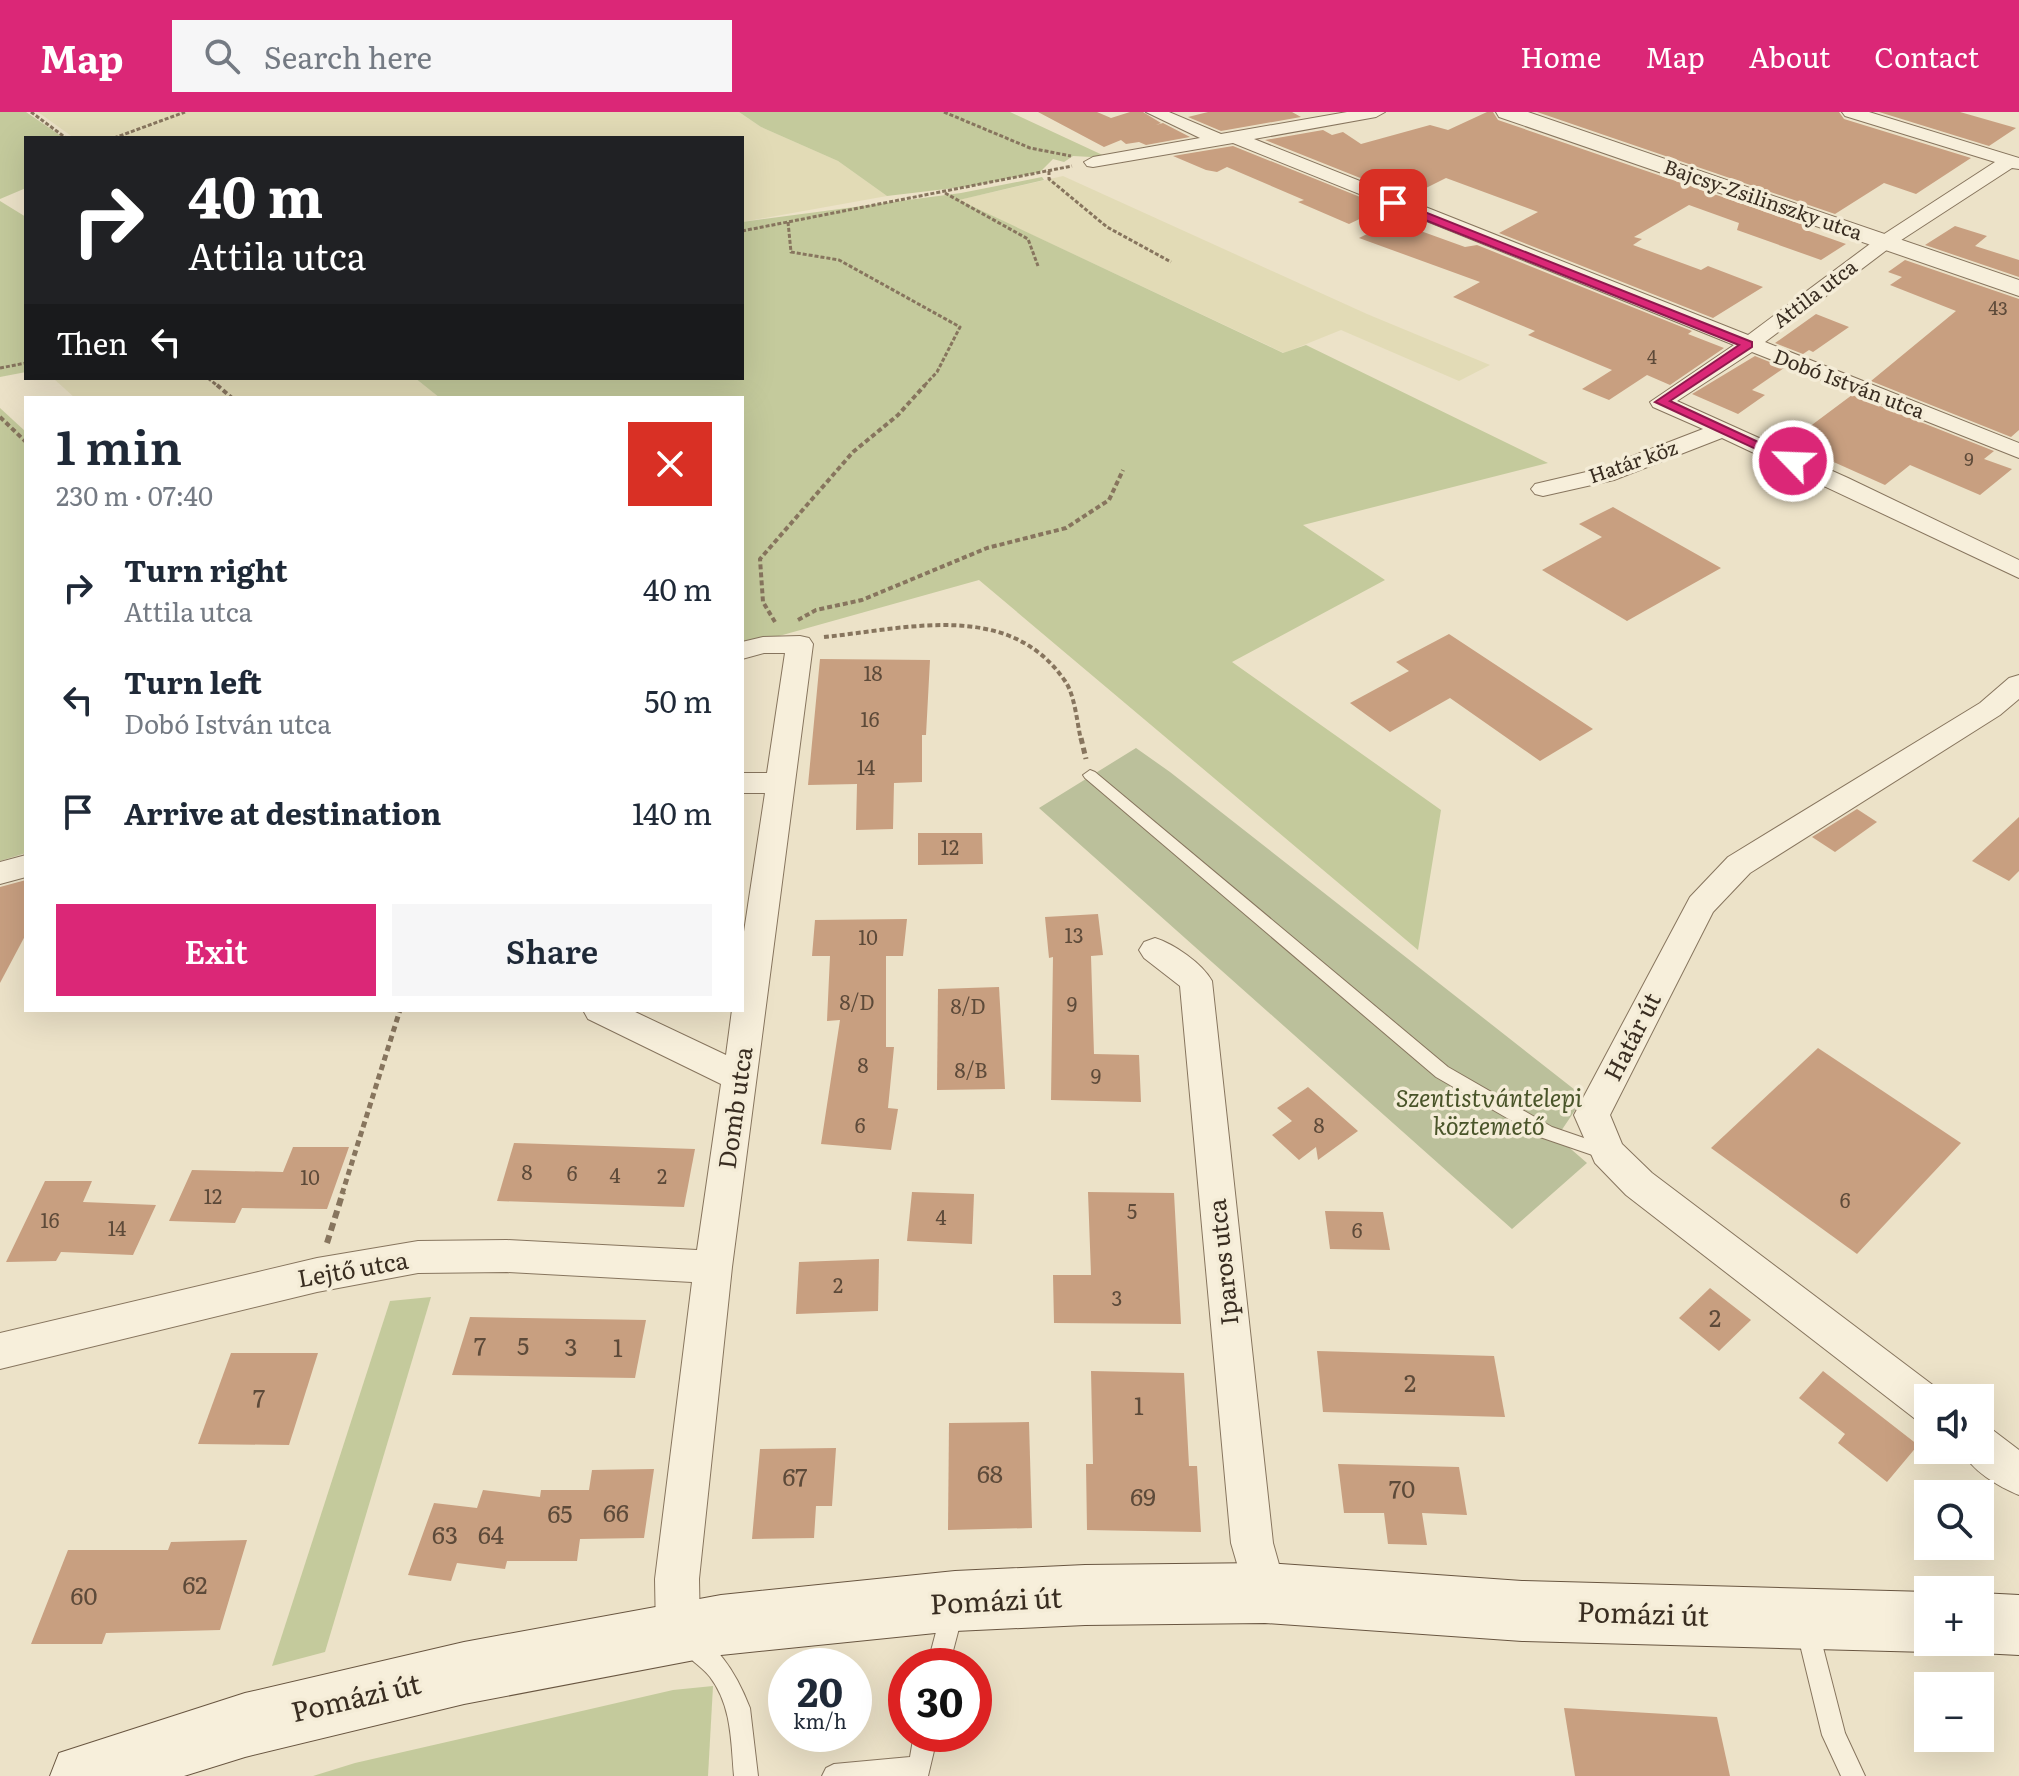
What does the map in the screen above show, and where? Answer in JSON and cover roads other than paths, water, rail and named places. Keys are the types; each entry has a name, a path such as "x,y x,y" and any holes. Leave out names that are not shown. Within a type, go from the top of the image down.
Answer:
{"main road":[{"name":"Pomázi út","path":"82,1776 245,1725 464,1673 678,1632 955,1601 1265,1593 1522,1611 1914,1622"},
{"path":"1994,1624 2019,1625"}],"street":[{"name":"Dobó István utca","path":"1155,112 2019,451"},
{"path":"1084,160 1376,112"},
{"name":"Bajcsy-Zsilinszky utca","path":"1507,112 2019,288"},
{"path":"1851,112 2014,162"},
{"name":"Attila utca","path":"1722,430 1661,402 1748,345 1885,242 2014,162"},
{"path":"1722,430 2019,570"},
{"name":"Határ köz","path":"1543,489 1606,475 1722,430"},
{"name":"Domb utca","path":"678,1632 677,1579 713,1267 779,783 792,636 744,650"},
{"name":"Határ út","path":"1914,1394 1639,1184 1608,1153 1592,1115 1701,905 1739,865 1990,709 2019,684"},
{"path":"744,783 779,783"},
{"path":"0,873 24,867"},
{"name":"Iparos utca","path":"1155,950 1196,981 1252,1543 1265,1593"},
{"path":"604,1012 741,1078"},
{"name":"Lejtő utca","path":"0,1351 317,1275 433,1257 507,1256 713,1267"},
{"path":"1994,1456 2019,1475"}],"lane":[{"path":"1090,775 1442,1072 1546,1132 1608,1153"},
{"path":"943,1648 955,1601"},
{"path":"1804,1618 1834,1735 1853,1776"},
{"path":"678,1632 718,1669 739,1708 746,1776"},
{"path":"834,1776 920,1768 923,1752"}],"park label":[{"name":"Szentistvántelepi köztemető","path":"1489,1113"}]}
